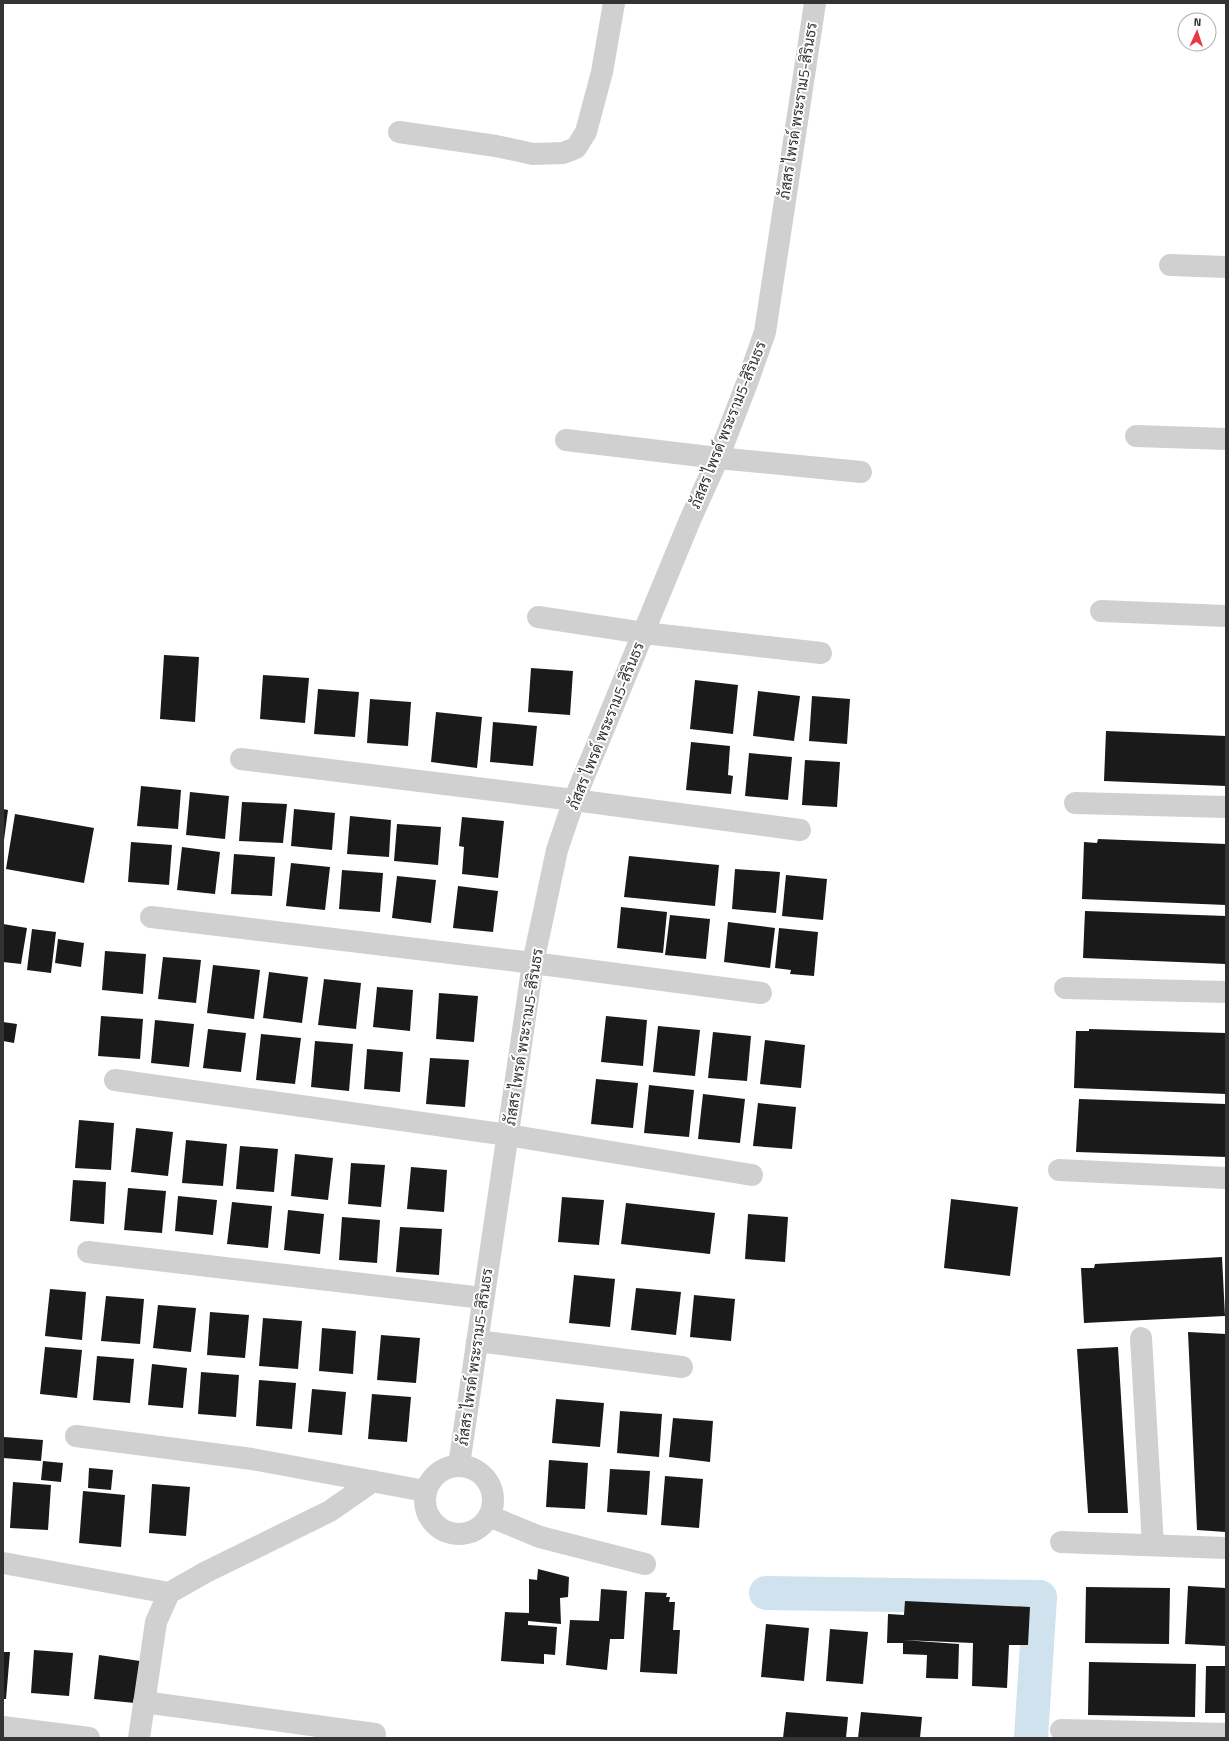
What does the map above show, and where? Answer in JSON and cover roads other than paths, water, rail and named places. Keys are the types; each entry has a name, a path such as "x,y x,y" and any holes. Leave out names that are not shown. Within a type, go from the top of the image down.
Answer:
{"street":[{"path":"399,132 496,146 533,154 562,153 576,148 586,132 602,72 614,3"},
{"name":"ภัสสร ไพรด์ พระราม5-สิรินธร","path":"459,1465 533,963 558,850 574,800 690,520 718,458 765,332 814,3"},
{"path":"1170,265 1226,267"},
{"path":"1136,436 1226,439"},
{"path":"566,440 718,458 861,472"},
{"path":"1101,611 1226,616"},
{"path":"538,617 644,633 821,652"},
{"path":"241,760 574,800 800,830"},
{"path":"1075,803 1226,807"},
{"path":"151,917 533,963 761,993"},
{"path":"1065,988 1226,992"},
{"path":"115,1080 508,1135 752,1175"},
{"path":"1059,1170 1226,1178"},
{"path":"88,1252 483,1298"},
{"path":"1141,1338 1153,1545"},
{"path":"477,1341 682,1367"},
{"path":"76,1436 252,1459 425,1491"},
{"path":"459,1465 473,1468 485,1477 492,1489 493,1503 489,1516 478,1528 462,1534 446,1532 432,1522 425,1508 425,1491 430,1481 438,1472 447,1467 459,1465"},
{"path":"139,1738 156,1622 169,1593 206,1572 330,1511 373,1481"},
{"path":"489,1516 540,1537 645,1564"},
{"path":"1061,1542 1226,1548"},
{"path":"3,1563 169,1593"},
{"path":"144,1702 375,1734"},
{"path":"3,1727 89,1738"},
{"path":"1061,1730 1226,1734"}],"waterway":[{"path":"766,1593 1040,1597 1031,1738"}]}
